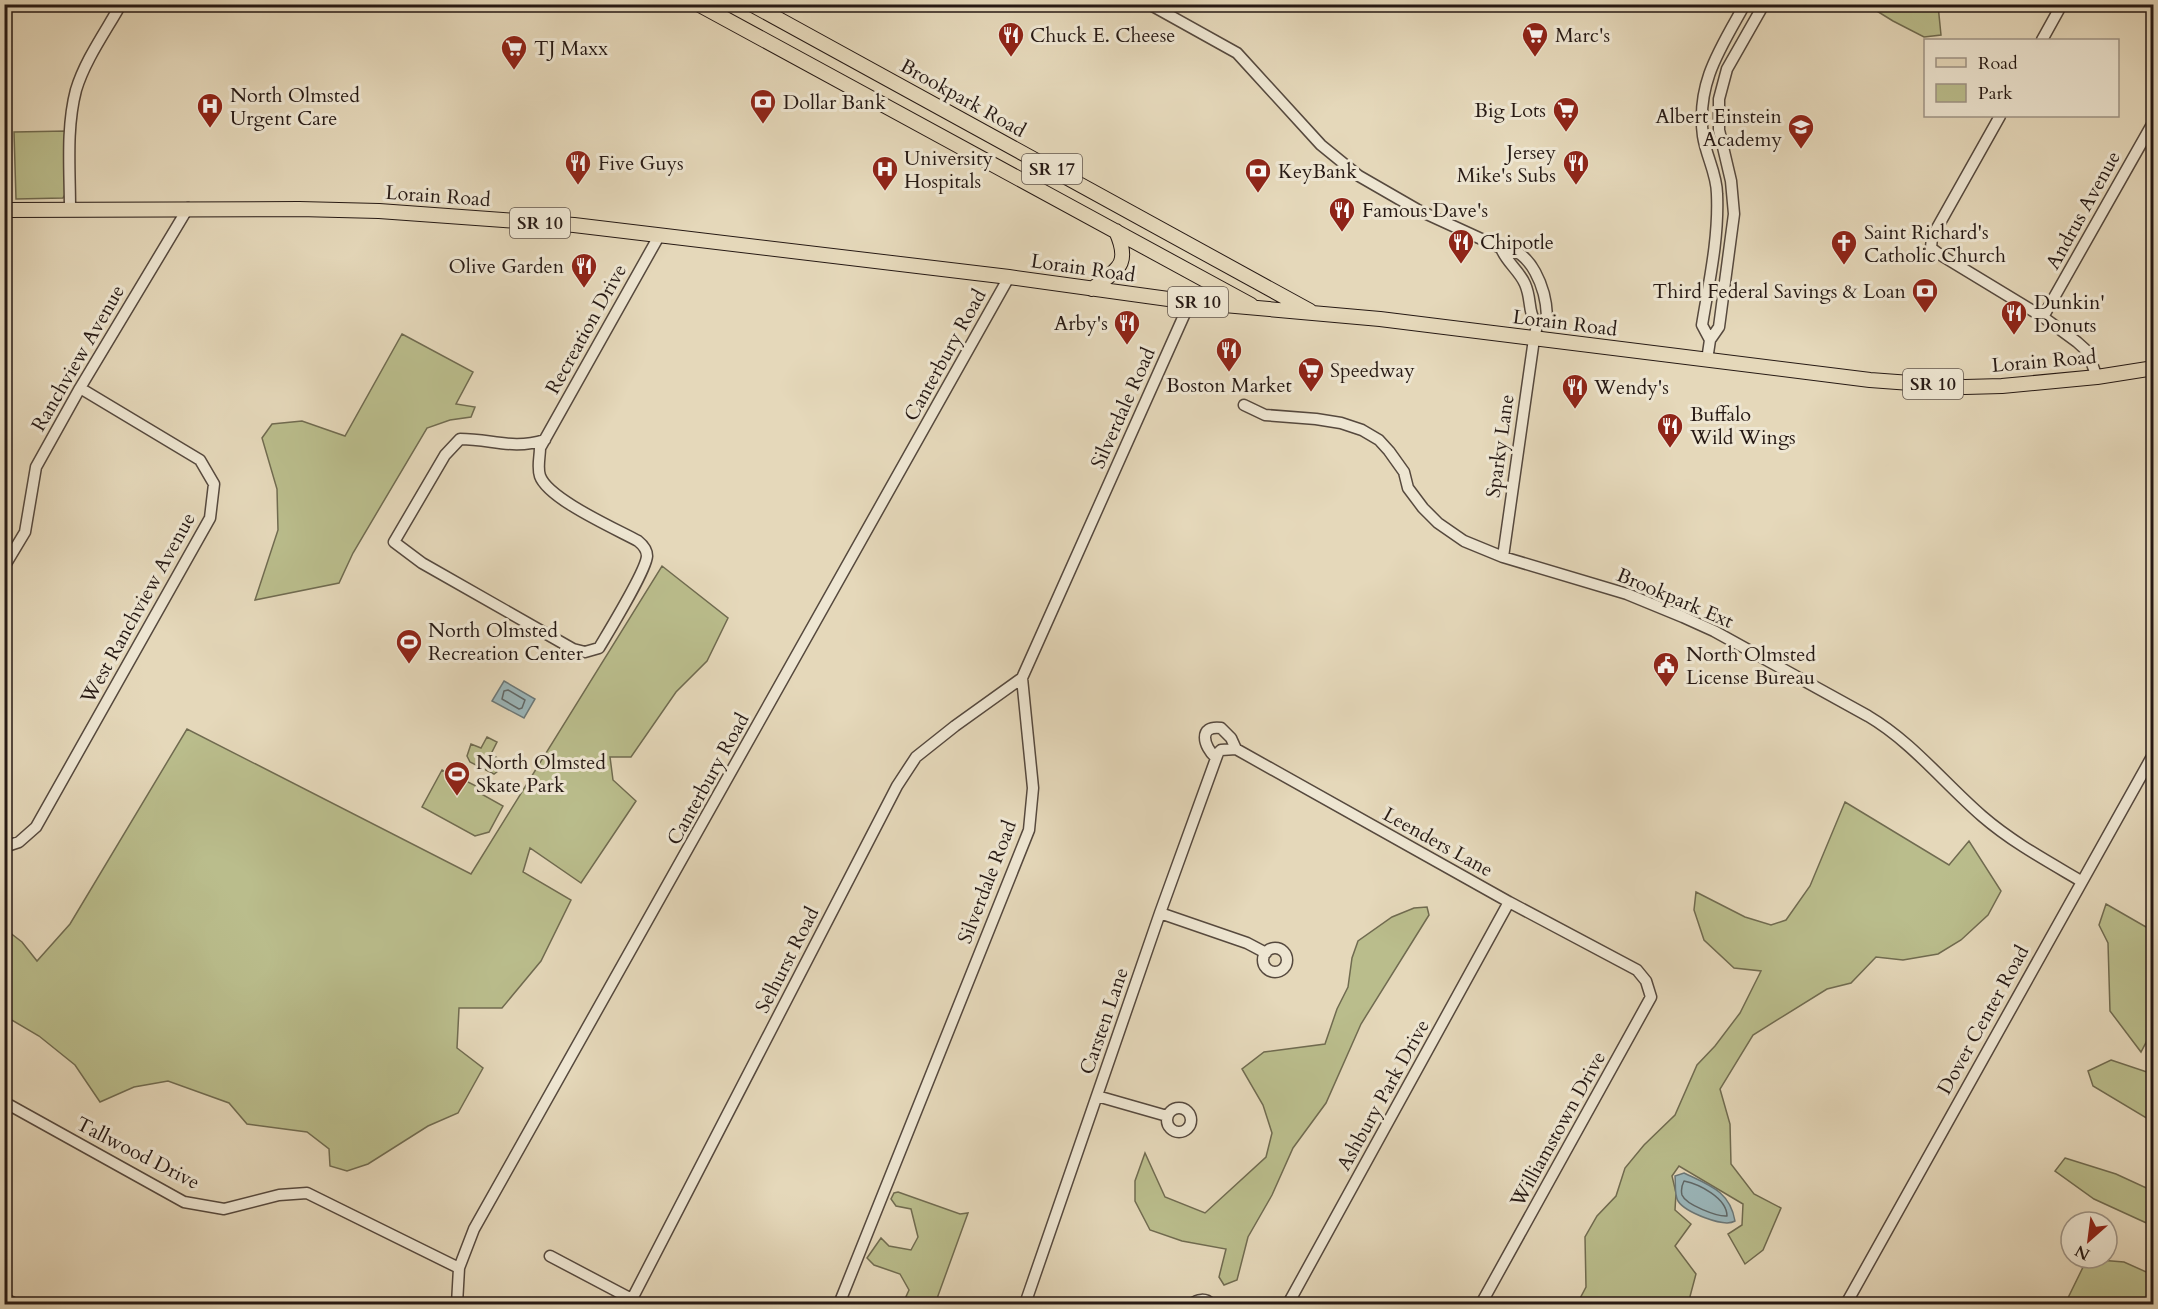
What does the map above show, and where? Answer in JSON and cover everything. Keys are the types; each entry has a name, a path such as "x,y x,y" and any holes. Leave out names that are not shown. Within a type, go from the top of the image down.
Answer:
{"main road":[{"name":"SR 17","path":"698,4 1256,307"},
{"name":"Brookpark Road","path":"751,4 1315,313"},
{"name":"Lorain Road","path":"4,210 188,208 379,211 574,225 1009,277 1190,302 1380,319 1870,380 1965,387 2041,383 2154,368"},
{"path":"1092,289 1117,270 1123,260 1121,242 1116,231"}],"street":[{"path":"70,209 71,121 77,88 121,4"},
{"path":"1149,4 1237,53 1321,145 1359,176 1410,206 1501,248 1504,257 1517,270 1524,282 1529,297 1530,314 1537,325"},
{"path":"1710,340 1702,325 1718,212 1717,190 1704,137 1702,100 1712,63 1746,4"},
{"path":"1707,360 1710,340 1719,327 1734,214 1731,181 1719,130 1719,99 1727,69 1764,4"},
{"path":"2043,39 2062,4"},
{"path":"1999,117 1932,237 1931,248 2043,317 2087,351 2097,377"},
{"name":"Andrus Avenue","path":"2043,317 2154,121"},
{"name":"Ranchview Avenue","path":"4,567 25,532 36,467 80,388 188,208"},
{"name":"Recreation Drive","path":"545,440 518,446 476,439 460,439 445,455 394,542 430,568 573,649 585,652 599,648 642,571 647,557 646,551 638,540 573,506 549,489 540,478 538,468 540,448 545,440 659,236"},
{"name":"Sparky Lane","path":"1501,248 1510,248 1518,254 1538,277 1545,299 1547,316 1537,325 1534,339 1503,557"},
{"name":"Canterbury Road","path":"458,1305 459,1268 474,1229 1009,277"},
{"name":"Silverdale Road","path":"839,1305 1029,830 1033,788 1022,678 1190,302"},
{"name":"West Ranchview Avenue","path":"4,847 19,842 36,827 210,518 214,484 200,460 80,388"},
{"name":"Brookpark Ext","path":"1244,405 1265,415 1316,419 1351,426 1379,440 1401,468 1408,488 1423,508 1438,523 1464,541 1503,557 1627,594 1683,617 1714,631 1868,716 1910,746 1994,826 2021,846 2081,881"},
{"name":"Selhurst Road","path":"636,1302 897,786 916,757 1022,678"},
{"path":"1221,728 1227,733 1236,749 1218,754 1206,747 1205,741 1207,733 1212,729 1221,728"},
{"name":"Leenders Lane","path":"1236,749 1509,902 1637,970"},
{"name":"Dover Center Road","path":"1846,1305 2154,753"},
{"name":"Carsten Lane","path":"1025,1305 1160,913 1218,754"},
{"name":"Ashbury Park Drive","path":"1288,1305 1509,902"},
{"path":"1160,913 1248,943 1266,953"},
{"name":"Williamstown Drive","path":"1481,1305 1651,997 1646,981 1637,970"},
{"path":"1097,1096 1167,1116"},
{"name":"Tallwood Drive","path":"4,1102 184,1202 224,1209 279,1195 307,1193 459,1268"},
{"path":"550,1256 636,1302"},
{"path":"4,1298 15,1305"},
{"path":"1192,1305 1199,1300 1204,1300 1211,1305"}],"green space":[{"path":"1867,5 1938,5 1941,35 1924,37"},
{"path":"67,131 66,193 63,198 16,199 14,132"},
{"path":"402,334 473,372 456,404 475,407 471,417 450,420 427,428 353,553 339,583 255,600 278,530 277,489 262,438 272,424 302,421 345,436"},
{"path":"662,566 728,618 707,661 676,692 631,757 610,757 613,780 636,801 581,883 530,848 523,872 571,900 541,961 502,1008 459,1008 457,1048 483,1068 458,1113 428,1126 368,1164 347,1171 330,1166 329,1149 307,1132 247,1124 229,1103 168,1081 134,1087 100,1102 75,1065 39,1036 5,1016 5,929 22,942 37,961 70,924 187,729 471,874"},
{"path":"487,737 497,742 491,754 507,764 494,774 470,762 467,756 471,744 481,748"},
{"name":"North Olmsted Skate Park","path":"442,770 462,783 464,780 478,787 476,791 503,806 489,832 475,836 422,807"},
{"path":"1845,802 1949,865 1969,841 2001,891 1988,915 1961,940 1938,954 1903,960 1876,957 1851,983 1827,989 1753,1035 1720,1089 1730,1124 1731,1164 1754,1194 1781,1208 1763,1250 1745,1264 1728,1234 1742,1225 1743,1204 1679,1166 1672,1176 1676,1193 1675,1210 1691,1224 1675,1246 1696,1274 1688,1304 1577,1304 1586,1287 1585,1237 1597,1216 1616,1196 1625,1168 1644,1145 1675,1115 1697,1065 1740,1013 1761,971 1734,968 1704,940 1694,910 1696,892 1745,917 1771,925 1786,920 1810,886"},
{"path":"2106,904 2153,931 2153,1029 2141,1052 2110,1011 2108,943 2099,925"},
{"path":"1427,907 1429,915 1361,1024 1326,1103 1293,1148 1272,1195 1248,1237 1237,1280 1224,1285 1219,1277 1226,1249 1182,1241 1150,1230 1135,1201 1135,1181 1145,1153 1165,1197 1205,1213 1266,1157 1272,1133 1263,1105 1242,1069 1264,1052 1325,1044 1337,1009 1348,987 1352,958 1358,941 1392,917 1414,908"},
{"path":"2111,1060 2153,1074 2153,1122 2093,1086 2088,1071"},
{"path":"2065,1158 2116,1174 2153,1191 2153,1226 2094,1199 2055,1171"},
{"path":"898,1192 960,1214 968,1213 935,1304 899,1304 903,1303 909,1290 900,1274 874,1265 867,1258 881,1238 889,1246 911,1250 918,1237 911,1209 896,1206 891,1199 894,1193"},
{"path":"2119,1262 2153,1275 2153,1304 2065,1304 2082,1270 2119,1270"}],"water":[{"path":"504,681 535,699 524,718 492,701"},
{"path":"1684,1173 1717,1190 1728,1203 1735,1221 1730,1223 1714,1221 1682,1205 1676,1195 1675,1176"}],"place":[{"name":"Chuck E. Cheese","path":"1011,58"},
{"name":"Marc's","path":"1535,58"},
{"name":"TJ Maxx","path":"514,71"},
{"name":"Dollar Bank","path":"763,125"},
{"name":"North Olmsted Urgent Care","path":"210,129"},
{"name":"Big Lots","path":"1566,133"},
{"name":"Albert Einstein Academy","path":"1801,150"},
{"name":"Five Guys","path":"578,186"},
{"name":"Jersey Mike's Subs","path":"1576,186"},
{"name":"University Hospitals","path":"885,192"},
{"name":"KeyBank","path":"1258,194"},
{"name":"Famous Dave's","path":"1342,233"},
{"name":"Chipotle","path":"1461,265"},
{"name":"Saint Richard's Catholic Church","path":"1844,266"},
{"name":"Olive Garden","path":"584,289"},
{"name":"Third Federal Savings & Loan","path":"1925,314"},
{"name":"Dunkin' Donuts","path":"2014,336"},
{"name":"Arby's","path":"1127,346"},
{"name":"Boston Market","path":"1229,373"},
{"name":"Speedway","path":"1311,393"},
{"name":"Wendy's","path":"1575,410"},
{"name":"Buffalo Wild Wings","path":"1670,449"},
{"name":"North Olmsted Recreation Center","path":"409,665"},
{"name":"North Olmsted License Bureau","path":"1666,688"},
{"name":"North Olmsted Skate Park","path":"457,797"}]}
